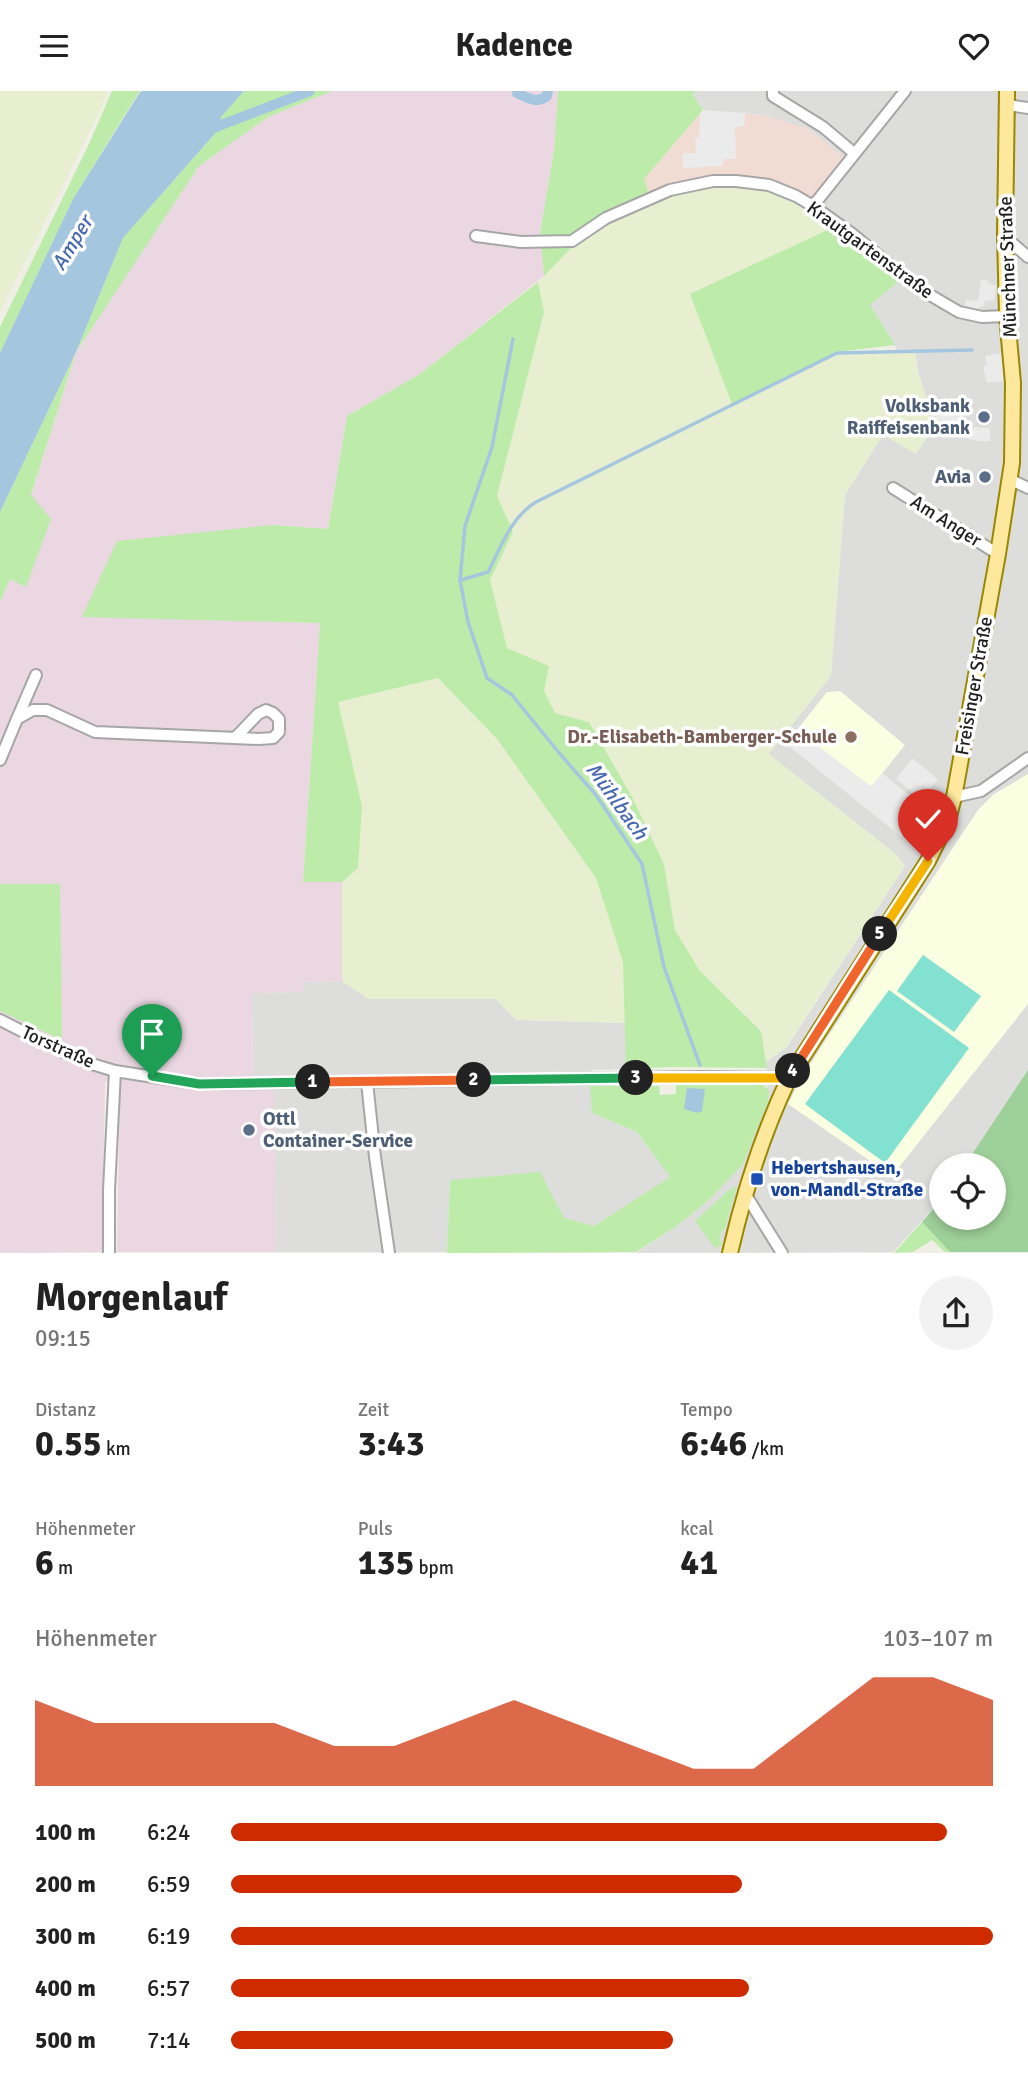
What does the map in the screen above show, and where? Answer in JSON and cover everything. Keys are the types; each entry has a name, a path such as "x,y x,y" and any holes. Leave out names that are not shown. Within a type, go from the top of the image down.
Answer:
{"main road":[{"name":"Münchner Straße","path":"1007,98 1005,237 1007,316 1013,387 1013,442"},
{"name":"Freisinger Straße","path":"730,1252 744,1192 789,1078 928,861 948,820 998,554 1013,442"}],"street":[{"path":"773,91 773,96 823,127 854,153"},
{"path":"813,206 905,91"},
{"path":"1007,98 1028,108"},
{"name":"Krautgartenstraße","path":"476,236 521,242 572,241 606,218 670,190 713,181 769,185 813,206 851,233 918,288 959,312 982,317 1007,316"},
{"path":"1005,237 1028,257"},
{"path":"1009,479 1028,488"},
{"name":"Am Anger","path":"894,488 998,554"},
{"path":"0,760 36,675"},
{"path":"17,719 33,710 47,709 95,732 236,737"},
{"path":"954,797 981,791 1028,758"},
{"name":"Torstraße","path":"0,1020 65,1053 115,1071 199,1084 789,1078"},
{"path":"109,1252 115,1071"},
{"path":"366,1082 389,1252"},
{"path":"744,1192 782,1252"}],"shaded area":[{"path":"0,91 107,91 0,312"},
{"path":"332,91 558,91 554,151 540,233 544,276 420,374 347,416 328,529 272,525 83,616 320,623 303,881 342,882 342,981 304,982 302,992 252,993 253,1088 274,1089 276,1252 117,1252 120,1088 105,1081 102,1252 0,1253 0,602 10,578 26,586 31,496 76,352 199,166 268,117"},
{"path":"696,91 1028,91 1028,1070 973,1153 929,1153 929,1213 893,1252 636,1253 674,1228 710,1199 768,1101 766,1062 787,1047 905,866 897,855 768,754 831,676 845,495 883,434 930,409 915,353 899,353 869,305 897,281 834,228 764,115 703,110 693,95","holes":["736,1187 725,1228 721,1232 720,1241 696,1221 729,1190"]},
{"path":"703,110 764,115 809,129 844,158 809,209 681,192 652,202 644,179"},
{"path":"703,110 745,113 744,126 735,128 736,159 723,159 723,166 683,168 683,153 696,153 695,138 699,138 700,114"},
{"path":"731,186 766,191 809,209 834,227 691,294 733,406 837,355 915,353 930,409 930,433 916,454 883,435 845,495 831,676 769,754 897,855 905,866 786,1047 766,1062 761,1030 700,971 675,930 664,864 632,797 589,722 555,713 544,691 549,666 507,649 490,580 513,533 497,497 544,312 538,282 569,250 587,236 652,202 705,187"},
{"path":"981,280 996,285 994,300 985,301 984,305 976,309 965,306 966,300 978,301"},
{"path":"1002,353 1003,381 987,383 983,366 987,365 985,356"},
{"path":"936,405 962,405 962,418 968,427 990,428 990,441 976,441 964,437 963,429 936,427"},
{"path":"438,678 497,739 596,878 623,962 626,1023 516,1020 496,999 368,999 342,981 342,882 358,868 338,702"},
{"name":"Dr.-Elisabeth-Bamberger-Schule","path":"840,691 905,745 873,785 869,786 797,730 827,692"},
{"path":"797,730 869,785 873,785 882,773 932,814 927,821 929,824 914,847 786,744"},
{"path":"912,758 938,779 922,800 896,779"},
{"path":"1028,774 1028,1004 892,1176 788,1104 827,1038 978,810 994,794"},
{"path":"923,955 981,996 954,1032 897,991"},
{"path":"342,981 369,999 496,999 516,1020 626,1023 626,1069 591,1070 592,1113 637,1132 670,1177 594,1226 450,1180 447,1252 276,1252 274,1089 253,1089 252,993 302,992 303,982"},
{"path":"889,990 969,1048 885,1163 805,1104"}],"green space":[{"path":"112,91 143,91 139,92 73,199 0,353 0,327"},
{"path":"244,91 332,91 268,117 199,166 76,352 123,238 218,130 221,117"},
{"path":"558,91 696,91 693,95 703,110 644,179 652,202 587,236 544,276 540,233 554,151"},
{"path":"834,227 898,282 870,305 895,345 837,352 732,404 690,294"},
{"path":"538,282 544,312 497,496 513,532 490,580 507,648 549,666 544,691 555,713 589,722 632,797 664,864 675,930 700,971 761,1031 767,1068 626,1069 623,962 596,878 497,739 438,678 338,702 362,806 358,868 342,882 303,882 320,623 82,617 117,541 272,525 328,529 347,416 420,374"},
{"path":"76,352 31,495 51,519 26,587 10,579 0,602 0,512"},
{"path":"0,884 60,884 62,1040 0,1011"},
{"path":"1028,1070 1028,1252 950,1252 929,1230 1006,1230 1006,1153 973,1153"},
{"path":"676,1085 763,1085 769,1090 768,1101 743,1164 710,1199 674,1228 636,1252 447,1253 450,1180 540,1172 564,1218 594,1226 670,1177 637,1132 592,1113 590,1086 659,1086 660,1095 676,1094"},
{"path":"737,1186 725,1228 721,1232 720,1241 724,1244 715,1248 695,1221"},
{"path":"929,1214 929,1230 922,1222"},
{"path":"922,1222 950,1252 945,1252 932,1240 913,1252 894,1253"}],"water":[{"name":"Amper","path":"143,91 244,91 221,117 218,130 123,238 76,352 0,512 0,353 73,199"},
{"path":"687,1088 705,1089 702,1111 697,1113 684,1109"}],"waterway":[{"path":"208,130 310,91"},
{"path":"517,93 536,100 547,96 548,91"},
{"name":"Mühlbach","path":"513,339 492,447 465,526 460,580 468,622 487,678 512,695 596,795 642,864 664,967 700,1065"},
{"path":"461,580 488,572 513,524 536,502 837,353 972,350"}],"place":[{"name":"Volksbank Raiffeisenbank","path":"984,417"},
{"name":"Avia","path":"985,477"},
{"name":"Dr.-Elisabeth-Bamberger-Schule","path":"851,737"},
{"name":"Ottl Container-Service","path":"249,1130"},
{"name":"Hebertshausen, von-Mandl-Straße","path":"757,1179"}],"route":[{"path":"152,1076 199,1084 789,1078 928,861"}]}
